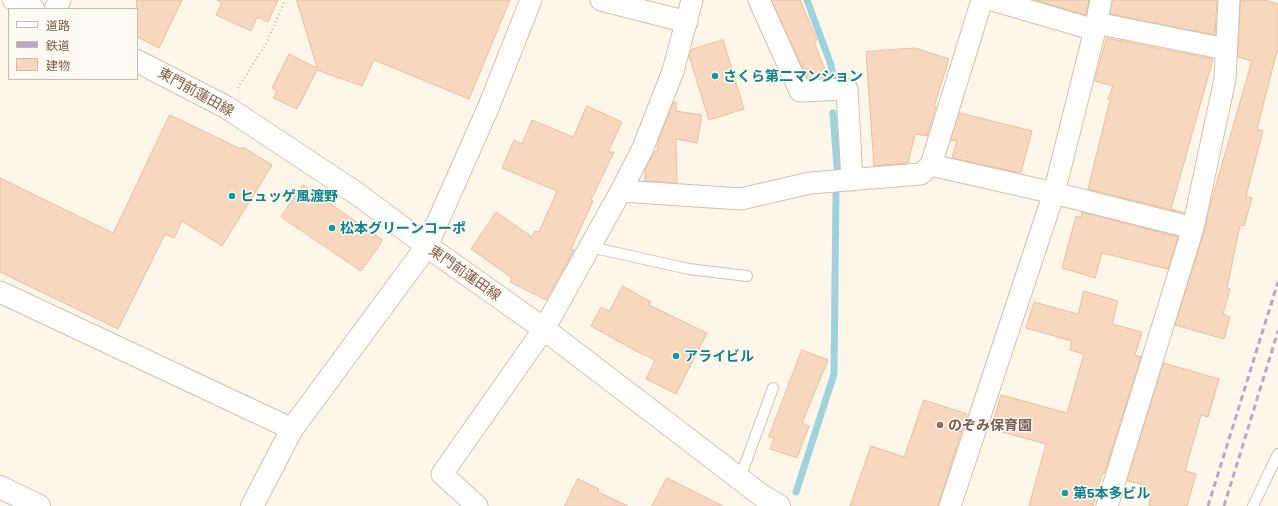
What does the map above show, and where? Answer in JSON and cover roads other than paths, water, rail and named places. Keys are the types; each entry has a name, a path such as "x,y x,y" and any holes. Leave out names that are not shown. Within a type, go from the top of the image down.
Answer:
{"main road":[{"path":"14,0 31,8"},
{"name":"東門前蓮田線","path":"138,61 226,107 356,193 427,246 544,328 740,478 764,502"},
{"path":"252,506 292,429 427,246"},
{"path":"0,487 39,506"}],"street":[{"path":"427,246 489,106 531,0"},
{"path":"601,0 686,22"},
{"path":"477,506 442,474 544,328 621,191 642,148 673,71 692,0"},
{"path":"759,0 800,91 847,89 852,180"},
{"path":"621,191 741,199 810,183 921,174 932,165 982,0"},
{"path":"992,0 1095,27 1226,48"},
{"path":"950,506 1054,193 1101,0"},
{"path":"1107,506 1193,228 1225,79 1229,0"},
{"path":"932,165 1054,193 1193,228"},
{"path":"0,292 292,429"}],"lane":[{"path":"590,247 689,269 747,276"},
{"path":"740,478 773,388"},
{"path":"1253,506 1278,454"}],"waterway":[{"path":"807,0 831,65 834,83"},
{"path":"833,113 837,167"},
{"path":"796,492 834,374 836,193"}],"railway":[{"path":"1208,506 1278,282"},
{"path":"1224,506 1278,331"}],"place":[{"name":"さくら第二マンション","path":"715,76"},
{"name":"ヒュッゲ風渡野","path":"232,196"},
{"name":"松本グリーンコーポ","path":"332,228"},
{"name":"アライビル","path":"676,356"},
{"name":"のぞみ保育園","path":"940,425"},
{"name":"第5本多ビル","path":"1065,493"}]}
